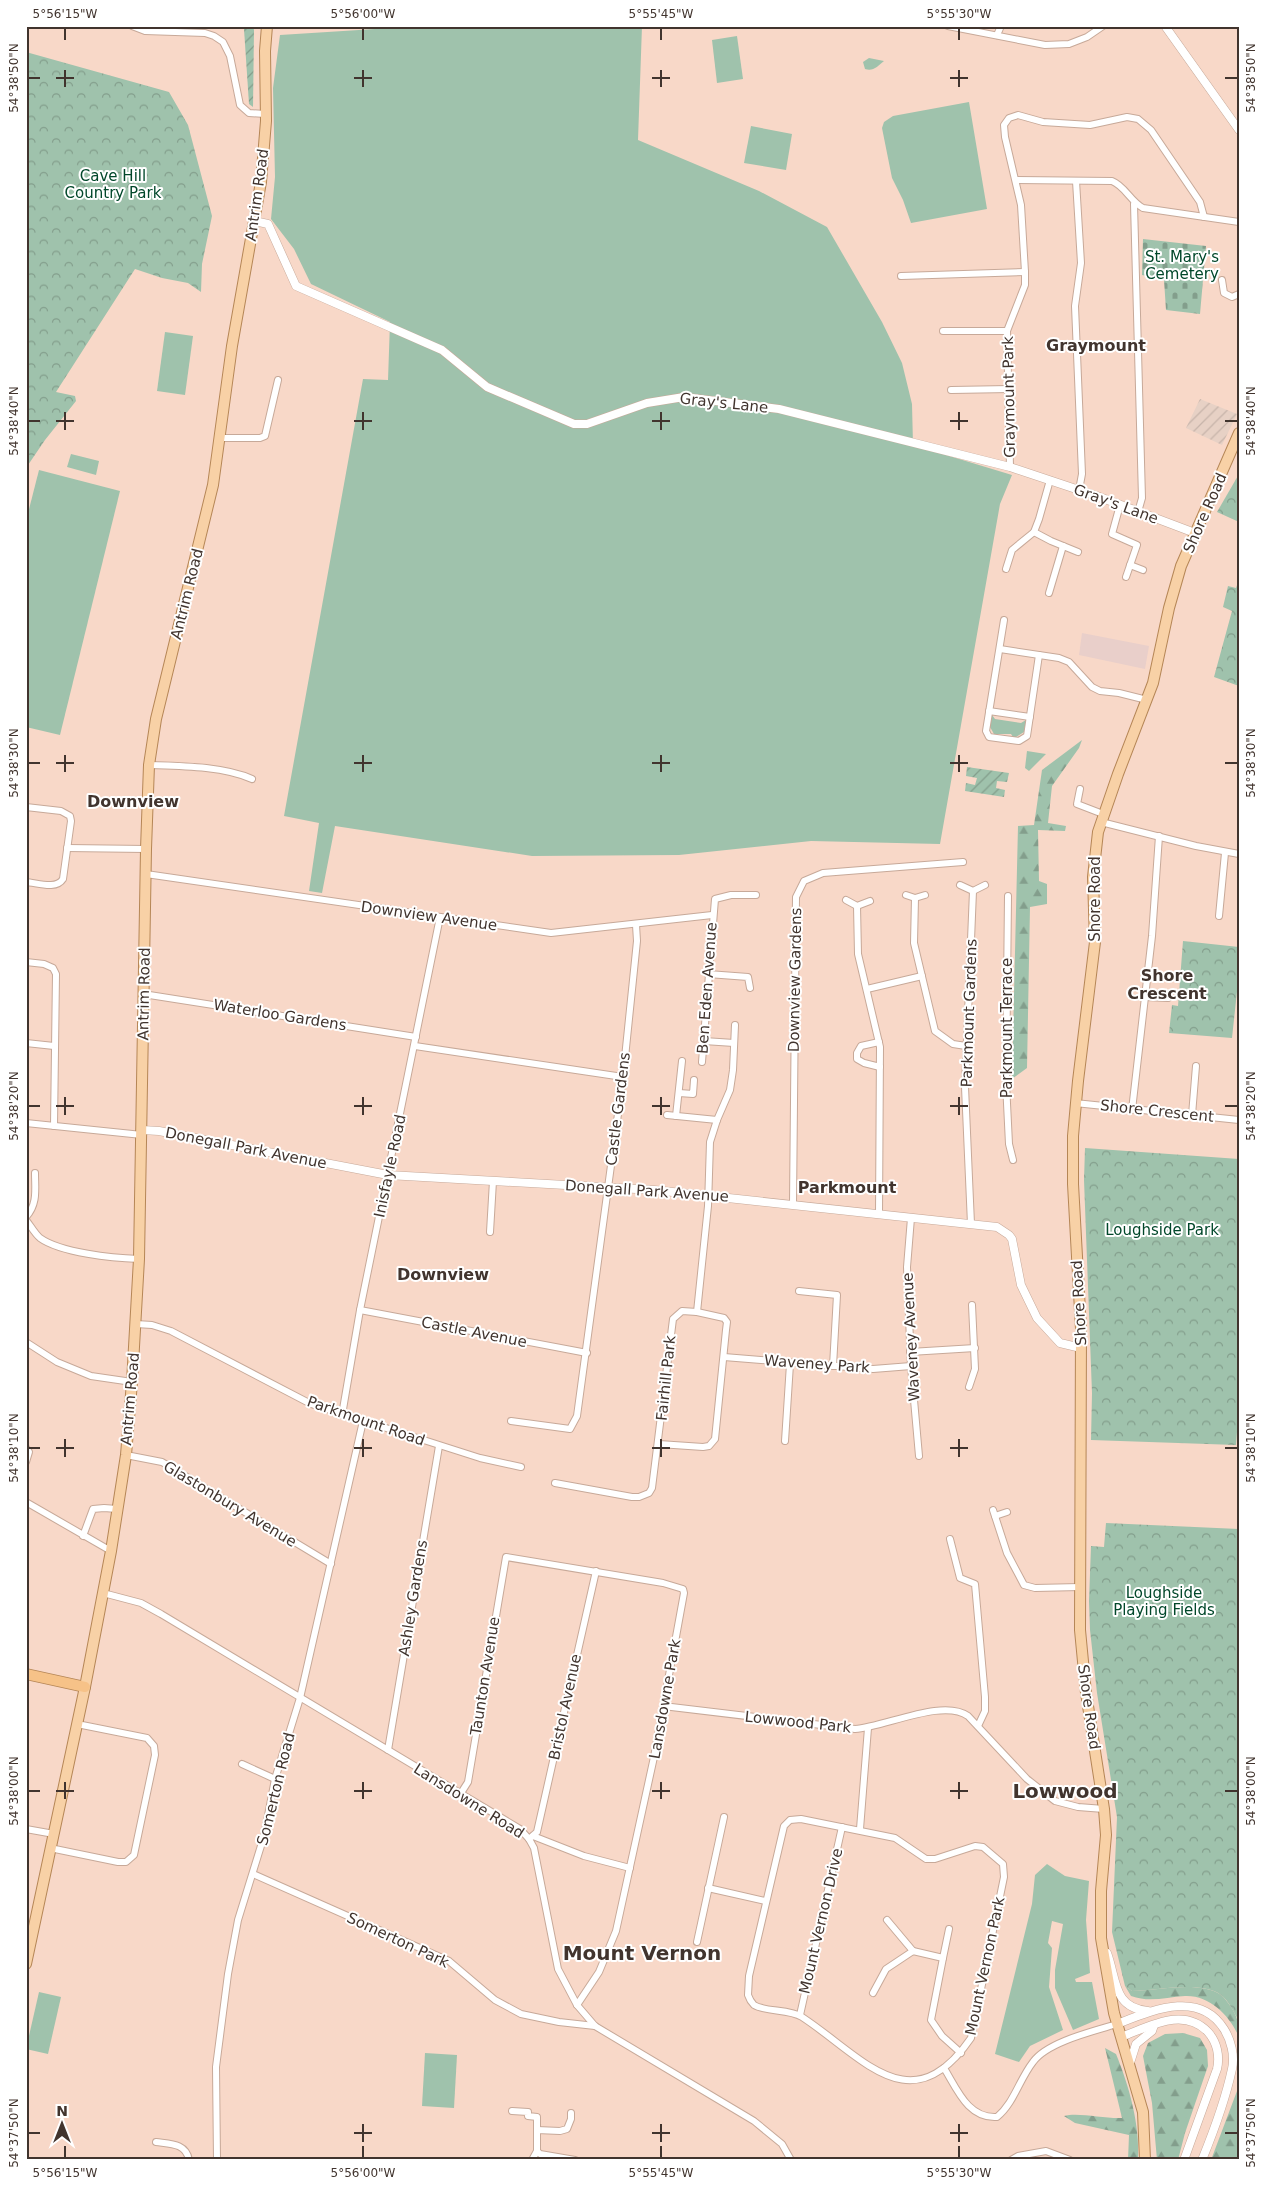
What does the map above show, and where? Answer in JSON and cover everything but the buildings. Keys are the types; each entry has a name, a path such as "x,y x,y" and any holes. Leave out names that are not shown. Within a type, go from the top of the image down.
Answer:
{"highway":[{"path":"26,1674 85,1687"}],"main road":[{"name":"Antrim Road","path":"26,1964 85,1687 111,1551 126,1455 139,1259 149,765 156,720 207,514 232,346 261,182 266,114 265,51 267,26"},
{"name":"Shore Road","path":"1145,2160 1143,2112 1117,2024 1108,1986 1101,1938 1101,1891 1106,1835 1082,1660 1080,1587 1081,1348 1073,1184 1075,1103 1094,951 1096,928 1093,877 1096,843 1102,818 1154,680 1174,588 1181,566 1228,463 1239,433"},
{"name":"Shore Road","path":"1228,463 1239,451"}],"street":[{"path":"132,26 134,29 145,31 205,32 214,36 223,42 230,56 240,105 249,113 266,114"},
{"path":"948,26 1045,45 1069,44 1087,37 1104,26"},
{"path":"997,35 1001,26"},
{"path":"1165,26 1236,119 1239,130"},
{"name":"Graymount Park","path":"1010,467 1010,389 1007,331 1024,285 1025,272 1024,238 1017,180 1005,137 1004,125 1009,118 1018,114 1043,122 1090,125 1126,117 1138,119 1151,130 1200,202 1204,217"},
{"path":"1017,180 1112,182 1119,184 1134,204 1143,208 1239,222"},
{"path":"1076,181 1081,263 1075,306 1082,474 1079,490"},
{"path":"1134,204 1142,498 1138,512"},
{"name":"Gray's Lane","path":"254,221 268,224 296,286 430,344 451,356 487,387 574,424 587,424 647,403 684,397 779,409 1010,467 1079,490 1195,533"},
{"path":"901,276 1025,272"},
{"path":"1222,280 1224,293 1232,297 1239,294"},
{"path":"943,331 1007,331"},
{"path":"219,438 260,438 265,436 278,380"},
{"path":"951,390 1010,389"},
{"path":"1006,570 1012,550 1034,532 1050,480"},
{"path":"1120,506 1112,534 1137,545 1126,577"},
{"path":"1034,532 1078,552"},
{"path":"1049,593 1063,546"},
{"path":"1130,565 1143,570"},
{"path":"1004,620 986,734 1012,740 1024,740 1027,736 1039,655"},
{"path":"1000,649 1059,658 1069,662 1092,687 1147,700"},
{"path":"989,711 1030,717"},
{"path":"149,765 184,766 228,772 252,779"},
{"path":"1080,789 1077,804 1102,818 1159,836 1225,853 1239,854"},
{"path":"26,807 61,811 70,816 71,821 63,879 60,884 26,882"},
{"path":"1132,1110 1145,997 1159,836"},
{"path":"67,848 146,849"},
{"path":"1219,916 1225,853"},
{"name":"Downview Gardens","path":"793,1204 796,897 804,881 823,873 964,862"},
{"name":"Downview Avenue","path":"146,874 551,933 636,924 679,917 712,915"},
{"path":"960,885 973,891 985,885"},
{"name":"Parkmount Gardens","path":"971,1224 966,1046 973,891"},
{"path":"712,915 714,899 731,894 756,894"},
{"path":"906,895 915,898 925,895"},
{"name":"Parkmount Terrace","path":"1008,896 1006,1083 1010,1144 1013,1160"},
{"path":"915,898 914,943 935,1031 953,1044 966,1046"},
{"path":"846,900 857,906 870,901"},
{"path":"857,906 858,954 879,1042 879,1214"},
{"name":"Ben Eden Avenue","path":"702,1062 712,915"},
{"name":"Inisfayle Road","path":"342,1415 360,1310 440,917"},
{"name":"Castle Gardens","path":"511,1421 570,1429 577,1416 623,1077 637,941 636,924"},
{"path":"26,962 44,964 53,968 56,974 54,1126"},
{"path":"708,974 748,977 750,988"},
{"path":"867,989 922,976"},
{"name":"Waterloo Gardens","path":"144,994 416,1037"},
{"path":"1145,997 1168,998"},
{"path":"659,1444 703,1447 712,1443 716,1432 726,1322 720,1316 697,1312 708,1195 710,1142 730,1090 735,1025"},
{"path":"704,1041 734,1044"},
{"path":"879,1042 861,1046 857,1053 857,1058 864,1063 880,1066"},
{"path":"26,1044 54,1046"},
{"path":"415,1046 623,1077"},
{"path":"676,1116 682,1061"},
{"path":"1192,1115 1196,1066"},
{"path":"679,1093 693,1094 694,1080"},
{"name":"Shore Crescent","path":"1075,1103 1239,1120"},
{"path":"667,1115 717,1120"},
{"path":"26,1123 142,1132"},
{"name":"Donegall Park Avenue","path":"142,1132 158,1131 388,1175 708,1195 997,1227 1009,1235 1014,1245 1021,1285 1037,1318 1060,1343 1081,1348"},
{"path":"35,1173 35,1202 26,1218 39,1237 55,1246 113,1258 139,1259"},
{"path":"490,1232 493,1181"},
{"path":"26,1184 35,1184"},
{"name":"Waveney Avenue","path":"912,1218 907,1267 910,1352 919,1456"},
{"path":"799,1291 837,1295 832,1366"},
{"path":"969,1387 975,1369 972,1305"},
{"name":"Castle Avenue","path":"360,1310 587,1353"},
{"name":"Fairhill Park","path":"555,1483 632,1497 649,1494 652,1488 659,1444 673,1319 682,1311 697,1312"},
{"name":"Parkmount Road","path":"136,1324 162,1327 291,1394 342,1415 480,1458 521,1467"},
{"path":"26,1342 57,1362 91,1376 132,1382"},
{"path":"910,1352 975,1348"},
{"name":"Waveney Park","path":"724,1358 873,1369 911,1366"},
{"path":"784,1441 790,1364"},
{"name":"Somerton Road","path":"217,2160 216,2067 228,1974 238,1920 264,1836 275,1779 300,1698 363,1421"},
{"name":"Ashley Gardens","path":"388,1750 439,1446"},
{"path":"26,1448 30,1452 26,1462"},
{"name":"Glastonbury Avenue","path":"126,1455 162,1462 331,1564"},
{"path":"26,1502 111,1551"},
{"path":"83,1536 93,1509 117,1509"},
{"path":"1007,1512 994,1513 1007,1553 1024,1585 1035,1588 1080,1587"},
{"path":"950,1540 960,1578 975,1584 985,1697 985,1712 978,1726"},
{"name":"Taunton Avenue","path":"461,1793 468,1782 506,1557 596,1571"},
{"name":"Lansdowne Park","path":"577,2005 600,1972 610,1949 630,1868 684,1593 683,1589 663,1583 596,1571"},
{"name":"Bristol Avenue","path":"531,1837 537,1832 549,1784 596,1571"},
{"name":"Lansdowne Road","path":"103,1594 141,1603 461,1793 531,1837 558,1969 577,2005 594,2026 754,2121 782,2144 791,2160"},
{"name":"Lowwood Park","path":"663,1706 855,1729 868,1728 922,1713 958,1710 968,1716 978,1726 1027,1779 1055,1802 1104,1810"},
{"path":"50,1848 118,1862 126,1862 134,1856 155,1755 154,1746 147,1738 77,1724"},
{"path":"860,1829 868,1728"},
{"path":"242,1764 275,1779"},
{"path":"697,1942 724,1817"},
{"name":"Mount Vernon Park","path":"802,1819 842,1827 860,1829 895,1838 926,1859 935,1859 975,1846 982,1847 1002,1864 1004,1877 971,2038 960,2053 944,2068 922,2081 889,2078 800,2016 754,2004 748,1995 749,1976 784,1826 790,1820 802,1819"},
{"name":"Mount Vernon Drive","path":"800,2016 842,1827"},
{"path":"26,1829 54,1834"},
{"path":"531,1837 584,1856 630,1868"},
{"name":"Somerton Park","path":"253,1874 449,1961 495,2000 521,2014 560,2022 594,2026"},
{"path":"708,1888 765,1901"},
{"path":"888,1920 913,1951 943,1958"},
{"path":"950,1929 931,2020 942,2036 960,2053"},
{"path":"1101,1938 1121,1997 1126,2004 1133,2008 1152,2011"},
{"path":"873,1993 886,1969 913,1951"},
{"path":"944,2068 973,2111 988,2118 997,2117 1010,2103 1024,2076 1040,2054 1070,2040 1152,2011 1175,2005 1194,2007 1216,2019 1223,2027 1230,2043 1232,2069 1202,2160"},
{"path":"1121,2037 1176,2018 1186,2019 1198,2024 1212,2036 1219,2056 1217,2069 1184,2160"},
{"path":"1130,2063 1136,2044 1152,2031 1154,2025"},
{"path":"512,2110 528,2112 528,2116 537,2117 537,2151 532,2160"},
{"path":"537,2130 560,2131 567,2129 571,2113"},
{"path":"156,2142 179,2146 188,2152 189,2160"},
{"path":"537,2151 540,2154 575,2160"},
{"path":"1011,2160 1018,2156 1046,2151 1070,2160"}],"shaded area":[{"path":"1200,399 1237,414 1222,445 1186,428"},
{"path":"1082,633 1149,646 1145,669 1079,655"}],"green space":[{"path":"422,26 642,26 638,140 759,191 827,227 882,322 902,363 912,404 913,445 1012,475 1000,504 940,844 811,841 679,855 532,856 335,826 322,893 309,891 319,823 284,816 363,379 388,380 390,322 311,284 294,249 271,219 275,177 273,88 280,35"},
{"path":"253,27 253,107 249,104 244,29"},
{"path":"737,36 743,79 717,83 712,40"},
{"name":"Cave Hill Country Park","path":"26,52 169,92 188,125 212,216 202,264 201,292 188,283 162,278 135,269 56,392 75,396 76,401 45,440 26,468"},
{"path":"869,58 884,61 875,68 868,70 865,69 863,62"},
{"path":"969,102 987,209 911,223 903,200 892,178 882,128 884,122 893,116"},
{"path":"751,126 792,134 786,170 744,163"},
{"name":"St. Mary's Cemetery","path":"1143,239 1206,246 1200,314 1166,310 1164,280 1142,275"},
{"path":"165,332 193,336 185,395 157,391"},
{"path":"71,454 99,461 96,475 67,467"},
{"path":"39,470 120,491 60,735 26,727 26,521"},
{"path":"1239,474 1239,522 1217,512"},
{"path":"1239,579 1239,686 1214,677 1232,611 1223,607 1228,586 1236,588"},
{"path":"992,715 995,719 1021,723 1026,720 1024,732 1016,737 1013,737 1011,734 994,734 990,727"},
{"path":"1082,740 1079,748 1052,786 1048,823 1066,826 1065,831 1038,830 1039,881 1047,884 1047,904 1030,907 1027,1068 1012,1079 1018,826 1034,825 1042,770"},
{"path":"1027,751 1046,754 1029,771 1025,768"},
{"path":"967,767 1009,773 1007,782 997,781 996,788 1005,790 1004,797 965,791 966,783 975,785 977,778 966,776"},
{"path":"1183,941 1239,947 1239,973 1232,1038 1169,1033 1172,1005 1178,1006"},
{"name":"Loughside Park","path":"1085,1148 1239,1159 1239,1406 1236,1445 1091,1440 1092,1393 1084,1180"},
{"name":"Loughside Playing Fields","path":"1106,1523 1239,1529 1239,2021 1226,2000 1221,1995 1212,1991 1202,1988 1178,1987 1132,1991 1125,1986 1112,1932 1117,1817 1097,1693 1090,1630 1091,1546 1104,1547"},
{"path":"1047,1864 1065,1876 1089,1881 1086,1920 1090,1973 1075,1979 1076,1982 1092,1982 1099,2019 1073,2030 1055,1988 1055,1970 1063,1924 1052,1921 1048,1943 1052,1948 1049,1987 1063,2030 1030,2046 1019,2062 995,2054 1032,1904 1035,1875"},
{"path":"1125,1986 1132,1991 1178,1987 1201,1988 1221,1995 1228,2002 1238,2021 1239,2037 1225,2015 1218,2008 1203,1999 1185,1996 1151,1999 1138,1998 1131,1996"},
{"path":"39,1992 61,1997 48,2054 26,2049"},
{"path":"1183,2033 1200,2038 1207,2050 1208,2066 1185,2133 1178,2160 1157,2160 1152,2103 1143,2056 1148,2043 1165,2034"},
{"path":"1105,2048 1116,2054 1129,2092 1137,2133 1138,2160 1128,2160 1129,2135 1075,2123 1064,2116 1122,2118"},
{"path":"425,2053 457,2055 454,2108 422,2106"},
{"path":"1239,2081 1239,2160 1211,2160 1237,2091"}],"district":[{"name":"Graymount","path":"1096,345"},
{"name":"Downview","path":"133,801"},
{"name":"Shore Crescent","path":"1167,984"},
{"name":"Parkmount","path":"847,1187"},
{"name":"Downview","path":"443,1274"},
{"name":"Lowwood","path":"1065,1791"},
{"name":"Mount Vernon","path":"642,1953"}]}
